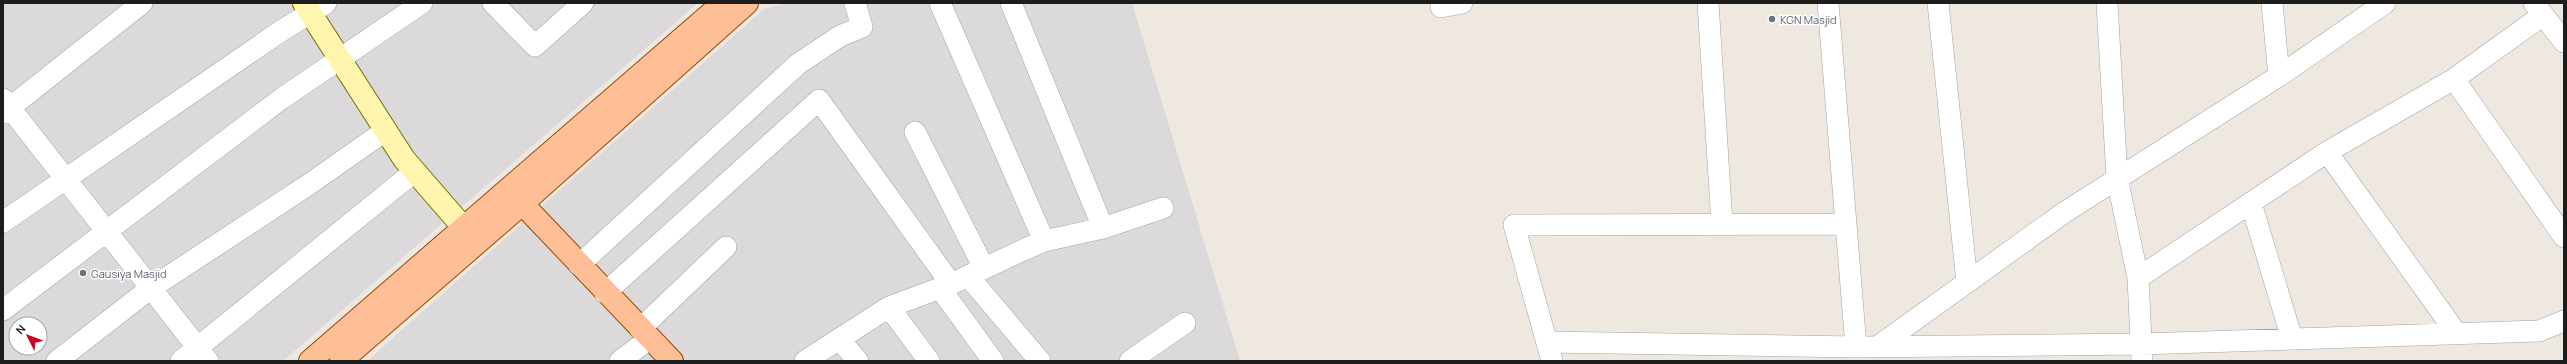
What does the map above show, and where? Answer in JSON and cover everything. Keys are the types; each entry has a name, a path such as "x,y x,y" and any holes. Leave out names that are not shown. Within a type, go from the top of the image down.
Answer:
{"main road":[{"path":"341,361 515,196 723,3"},
{"path":"310,361 464,227 515,196 747,3"},
{"path":"314,7 338,60 386,131 414,172 464,227"},
{"path":"515,196 644,334 672,361"}],"street":[{"path":"142,3 5,107 66,179 203,354"},
{"path":"3,310 280,99 422,3"},
{"path":"492,3 535,46 583,3"},
{"path":"579,265 798,64 840,36 862,27 855,3"},
{"path":"940,3 1044,241"},
{"path":"1011,3 1103,228"},
{"path":"1441,7 1462,3"},
{"path":"1708,3 1722,224"},
{"path":"1828,3 1856,347"},
{"path":"1938,3 1967,282"},
{"path":"2106,3 2117,178 2138,278 2142,352"},
{"path":"2272,3 2278,76"},
{"path":"1877,347 2066,212 2278,76 2385,3"},
{"path":"3,222 314,7"},
{"path":"2138,278 2327,152 2454,78 2538,9 2564,42"},
{"path":"2454,78 2564,237"},
{"path":"605,293 820,100 961,279 1040,361"},
{"path":"57,361 151,288 308,185 386,131"},
{"path":"915,132 961,279 993,361"},
{"path":"2327,152 2457,334"},
{"path":"181,361 203,354 414,172"},
{"path":"2250,203 2292,339"},
{"path":"805,361 889,307 961,279 1044,241 1103,228 1163,208"},
{"path":"1845,224 1514,225 1549,351 1877,347 2142,352 2292,339 2539,331 2564,321"},
{"path":"620,361 726,247"},
{"path":"889,307 929,361"},
{"path":"1130,361 1185,323"},
{"path":"839,339 858,361"}],"shaded area":[{"path":"3,3 698,3 283,361 3,361"},
{"path":"788,3 1132,3 1240,361 367,361 764,9"}],"place":[{"name":"KGN Masjid","path":"1772,19"},
{"name":"Gausiya Masjid","path":"83,273"}]}
